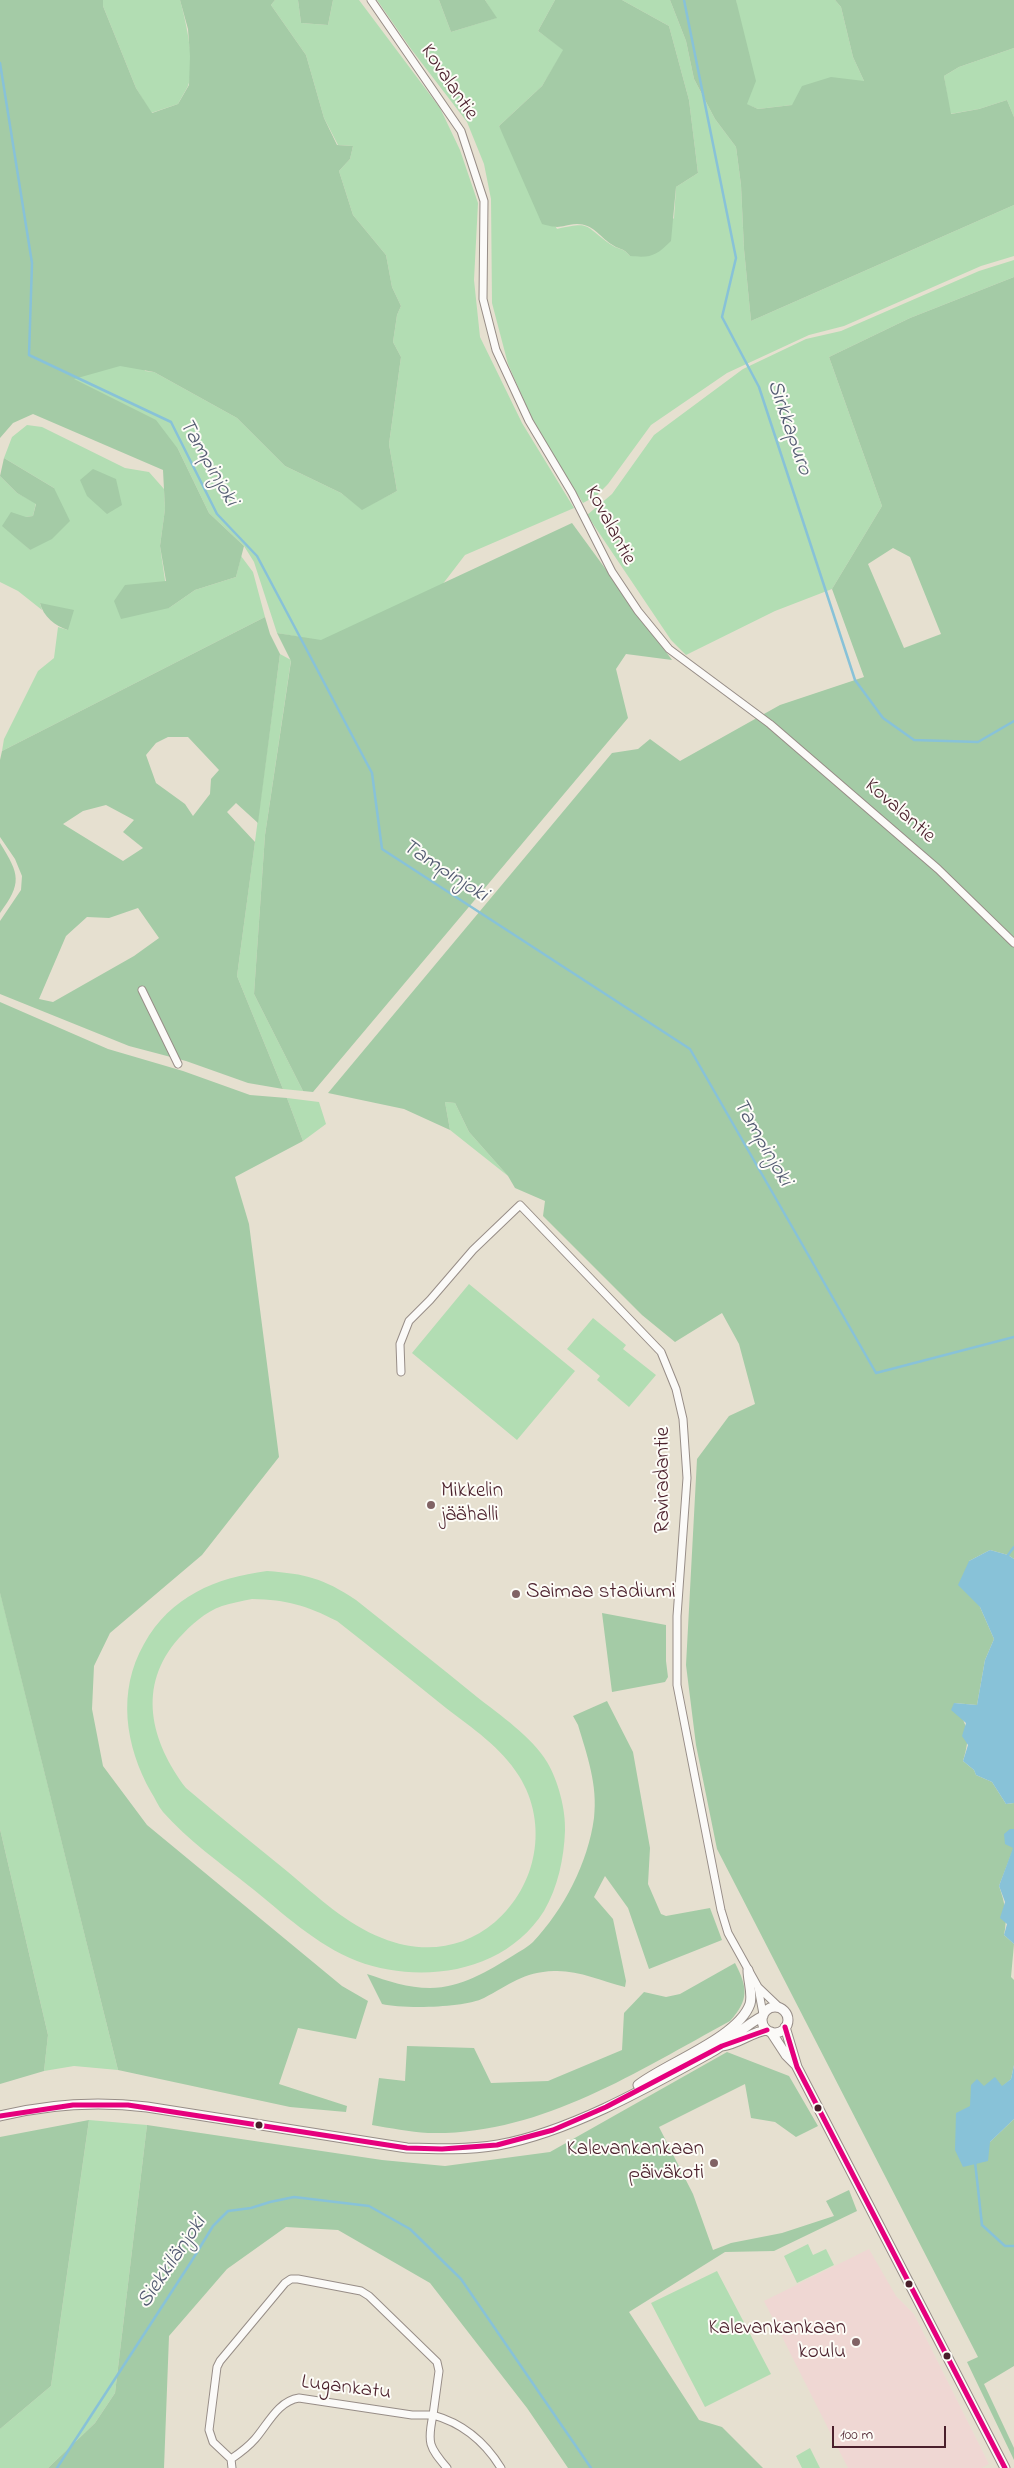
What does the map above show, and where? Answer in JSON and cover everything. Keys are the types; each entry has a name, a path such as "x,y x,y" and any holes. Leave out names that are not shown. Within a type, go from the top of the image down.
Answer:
{"street":[{"name":"Kovalantie","path":"370,0 461,131 484,201 483,299 496,350 529,422 572,493 612,572 638,611 669,649 770,724 938,869 1014,943"},
{"path":"142,990 178,1064"},
{"name":"Raviradantie","path":"401,1372 400,1344 409,1321 430,1300 472,1250 520,1204 661,1352 676,1389 683,1420 686,1457 683,1544 677,1616 676,1684 721,1910 728,1933 758,1987 763,2004 763,2015"},
{"path":"622,2098 651,2076 691,2054 743,2018 750,2002 748,1970"},
{"name":"Raviradantie","path":"758,1987 780,2008"},
{"path":"0,2116 51,2105 89,2103 130,2105 386,2145 442,2149 496,2145 526,2139 553,2130 622,2098 722,2046 730,2037 763,2015 769,2008 780,2008 787,2019 785,2027 797,2066 1005,2468"},
{"path":"763,2015 763,2024 786,2055 797,2066"},
{"path":"722,2046 732,2045 758,2032 776,2032 785,2027"},
{"path":"232,2468 231,2459 212,2442 209,2430 217,2368 220,2361 285,2283 291,2280 361,2292 436,2362 439,2371 428,2436 430,2446 447,2468"},
{"name":"Lugankatu","path":"231,2459 254,2440 282,2405 290,2399 299,2398 412,2415 433,2415"},
{"path":"433,2415 451,2420 475,2437 501,2468"}],"shaded area":[{"name":"Kalevankankaan koulu","path":"869,2249 896,2296 914,2314 989,2464 981,2468 848,2468 764,2301"}],"green space":[{"path":"0,0 145,371 154,372 237,418 285,466 341,493 362,509 397,491 389,444 401,357 393,342 397,315 401,306 392,287 386,255 353,215 339,171 350,159 353,146 338,145 324,118 306,55 271,5 275,0 298,0 301,23 328,25 333,0 359,0 440,108 460,150 478,203 474,280 480,337 522,423 574,508 465,555 442,585 321,641 277,633 254,562 244,546 209,513 178,449 0,363"},
{"path":"0,0 103,0 103,6 136,88 152,113 178,104 189,85 190,56 188,29 180,0 275,0 271,5 306,55 324,118 337,145 353,146 350,159 339,171 353,215 386,255 392,287 401,306 397,315 393,342 401,357 389,444 397,491 362,510 341,493 285,466 237,418 154,372 120,366 74,379 156,420 178,449 209,513 244,546 236,577 195,590 169,608 121,619 114,601 125,585 166,581 160,546 165,509 163,470 33,414 13,423 0,438"},
{"path":"103,0 180,0 187,31 191,67 188,86 178,104 151,113 136,88 103,6"},
{"path":"298,0 333,0 328,25 301,23"},
{"path":"377,0 439,0 451,32 496,18 485,0 555,0 538,31 564,50 542,86 499,126 557,229 582,225 591,229 610,244 625,251 630,256 674,218 676,187 698,173 689,100 669,26 622,0 670,0 686,41 694,79 715,119 736,147 741,185 744,249 751,321 1014,205 1014,256 981,266 844,326 809,335 727,373 651,425 608,484 596,496 583,503 535,426 508,364 492,303 491,199 484,164 467,122 411,49"},
{"path":"439,0 485,0 497,18 451,32"},
{"path":"555,0 622,0 669,26 689,100 698,173 676,187 671,241 653,255 643,257 630,256 587,226 577,224 557,227 542,224 499,126 542,86 563,50 538,31"},
{"path":"670,0 736,0 756,81 747,104 758,109 792,105 802,86 831,77 864,81 853,57 841,7 835,0 1014,0 1014,48 959,67 944,76 951,114 979,109 1007,100 1014,117 1014,205 751,321 744,249 741,185 736,147 715,119 694,79 686,41"},
{"path":"736,0 835,0 841,7 853,57 864,81 792,105 758,109 746,104"},
{"path":"1014,48 1014,117 1007,100 979,109 950,114 944,76 959,67"},
{"path":"1014,260 1014,277 910,318 829,357 882,506 832,589 775,611 686,655 671,640 587,515 612,494 654,435 743,369 806,339 841,331 979,271"},
{"path":"1014,277 1014,1559 1008,1555 990,1550 969,1561 980,1607 994,1639 985,1660 977,1705 954,1703 967,1731 967,1745 963,1761 974,1770 976,1775 992,1782 1006,1804 1014,1803 1014,1829 1010,1829 1014,1847 999,1886 1005,1910 1004,1935 1014,1944 1011,1977 1014,1980 1014,2065 1011,2079 1002,2087 990,2142 1014,2119 1014,2366 984,2384 1014,2448 1014,2460 967,2362 978,2357 717,1849 696,1745 686,1665 697,1459 729,1416 755,1404 739,1344 722,1313 675,1342 642,1315 543,1216 545,1201 515,1188 508,1176 469,1132 455,1103 445,1102 450,1130 404,1109 328,1093 612,753 638,749 650,739 680,761 780,705 864,677 832,589 882,506 829,357 910,318","holes":["893,548 910,557 941,634 904,648 868,564"]},
{"path":"27,425 42,427 125,468 149,472 164,489 165,509 160,546 169,608 195,590 236,577 241,556 253,572 265,617 2,751 4,739 38,671 54,658 58,627 68,630 40,603 42,610 18,591 0,582 0,476 17,493 36,503 33,516 26,517 17,538 30,550 54,488 4,458 12,437"},
{"path":"4,458 54,488 70,521 52,539 30,550 2,526 11,512 26,517 33,516 36,504 17,493 0,476"},
{"path":"93,469 116,479 122,505 107,514 87,496 80,480"},
{"path":"572,523 672,660 626,654 616,669 628,718 313,1092 303,1091 254,994 265,835 291,661 277,633 321,640"},
{"path":"40,603 74,610 68,630 50,620"},
{"path":"265,617 270,634 280,654 258,823 236,803 227,812 255,842 237,976 283,1089 248,1083 186,1061 129,1046 0,994 0,921 21,890 22,876 15,859 0,837 0,760 2,751","holes":["168,737 188,737 219,770 211,779 210,794 193,816 185,804 156,783 146,755 156,743","106,805 134,820 123,832 143,848 123,861 63,824 83,811","138,908 159,938 134,956 53,1002 39,999 66,936 87,917 109,918"]},
{"path":"280,654 291,660 265,835 254,994 303,1091 283,1089 237,976"},
{"path":"0,843 12,863 16,879 12,894 0,913"},
{"path":"0,1002 108,1049 183,1071 250,1095 287,1098 303,1141 235,1177 249,1224 279,1457 202,1555 110,1633 94,1666 92,1709 103,1766 147,1825 342,1986 368,2001 356,2039 298,2028 279,2084 347,2106 346,2112 290,2107 118,2070 0,1593"},
{"path":"287,1098 319,1102 326,1124 303,1141"},
{"path":"445,1102 455,1103 469,1132 508,1176 450,1130"},
{"path":"469,1284 575,1371 517,1440 412,1353"},
{"path":"593,1318 626,1345 623,1349 656,1375 629,1407 597,1380 600,1376 567,1349"},
{"path":"267,1571 314,1578 356,1600 505,1719 541,1753 555,1777 563,1805 565,1831 562,1862 557,1882 544,1911 527,1932 507,1948 485,1960 460,1968 434,1972 408,1972 382,1968 357,1961 328,1946 300,1928 194,1842 161,1810 142,1774 130,1737 127,1699 135,1662 155,1627 167,1613 181,1602 196,1592 212,1585 248,1574","holes":["252,1599 296,1604 337,1621 486,1739 504,1756 519,1776 534,1814 536,1834 534,1854 529,1873 521,1891 495,1922 482,1931 469,1939 455,1944 426,1947 397,1943 369,1932 344,1918 186,1788 174,1770 164,1752 153,1714 153,1694 157,1675 166,1656 179,1638 199,1619 210,1612 237,1602"]},
{"path":"0,1592 118,2070 74,2066 44,2071 48,2035 0,1829"},
{"path":"602,1613 666,1625 668,1677 665,1682 612,1692"},
{"path":"607,1701 633,1752 650,1848 648,1884 661,1914 666,1916 710,1908 722,1940 649,1969 628,1908 605,1876 594,1897 613,1919 626,1981 625,1987 581,1974 554,1971 525,1977 484,1998 463,2004 418,2007 382,2004 367,1974 398,1984 422,1988 441,1987 463,1982 474,1978 529,1946 555,1915 573,1885 580,1868 591,1835 594,1818 595,1806 591,1770 578,1725 573,1716"},
{"path":"0,1829 48,2035 44,2071 0,2084"},
{"path":"735,1963 742,1980 744,1994 741,2007 730,2021 622,2080 585,2097 548,2112 509,2124 469,2131 428,2133 372,2125 379,2078 405,2081 407,2046 474,2048 491,2083 548,2081 622,2050 624,2013 644,1992 666,1997 680,1994"},
{"path":"727,2052 789,2076 818,2126 796,2137 775,2122 751,2118 745,2084 659,2127 693,2194 713,2250 731,2243 782,2233 834,2216 826,2201 849,2190 857,2211 774,2251 725,2252 629,2312 699,2420 722,2427 763,2468 568,2468 527,2408 430,2283 338,2230 286,2227 227,2269 169,2336 164,2468 48,2468 95,2423 115,2393 147,2125 382,2160 445,2166 550,2152"},
{"path":"89,2120 147,2125 115,2393 95,2423 48,2468 0,2468 0,2429 51,2386"},
{"path":"89,2120 51,2386 0,2429 0,2137"},
{"path":"808,2244 813,2255 826,2249 834,2265 797,2283 784,2256"},
{"path":"717,2271 771,2374 705,2407 651,2303"},
{"path":"810,2448 820,2468 802,2468 796,2456"}],"water":[{"path":"990,1550 1008,1555 1014,1559 1014,1803 1006,1804 992,1782 976,1775 974,1770 963,1761 968,1745 962,1736 966,1723 951,1710 954,1703 977,1705 985,1660 994,1639 980,1607 958,1585 969,1561"},
{"path":"1010,1829 1014,1829 1014,1944 1004,1935 1007,1924 1000,1918 1005,1902 999,1886 1013,1848 1005,1844 1004,1834"},
{"path":"1014,2065 1014,2119 990,2142 988,2161 963,2167 955,2150 956,2113 970,2106 971,2085 977,2079 984,2086 995,2077 1002,2086 1011,2079"}],"waterway":[{"name":"Sirkkapuro","path":"684,0 736,258 722,317 759,387 855,680 883,718 914,740 978,742 1014,721"},
{"name":"Tampinjoki","path":"0,63 32,263 29,355 171,422 217,514 257,556 372,773 382,849 690,1049 876,1373 1014,1337"},
{"path":"1008,1555 1014,1547"},
{"path":"975,2162 982,2225 1005,2246 1014,2246"},
{"name":"Siekkilänjoki","path":"57,2468 213,2226 228,2211 251,2208 294,2197 369,2206 410,2229 461,2279 591,2468"}],"transit line":[{"path":"785,2027 797,2067 1005,2468"},
{"path":"0,2116 73,2105 128,2105 407,2148 442,2149 497,2145 553,2130 606,2107 722,2046 767,2030"}],"place":[{"name":"Mikkelin jäähalli","path":"431,1505"},
{"name":"Saimaa stadiumi","path":"516,1594"},
{"name":"Kalevankankaan päiväkoti","path":"714,2163"},
{"name":"Kalevankankaan koulu","path":"856,2342"}]}
